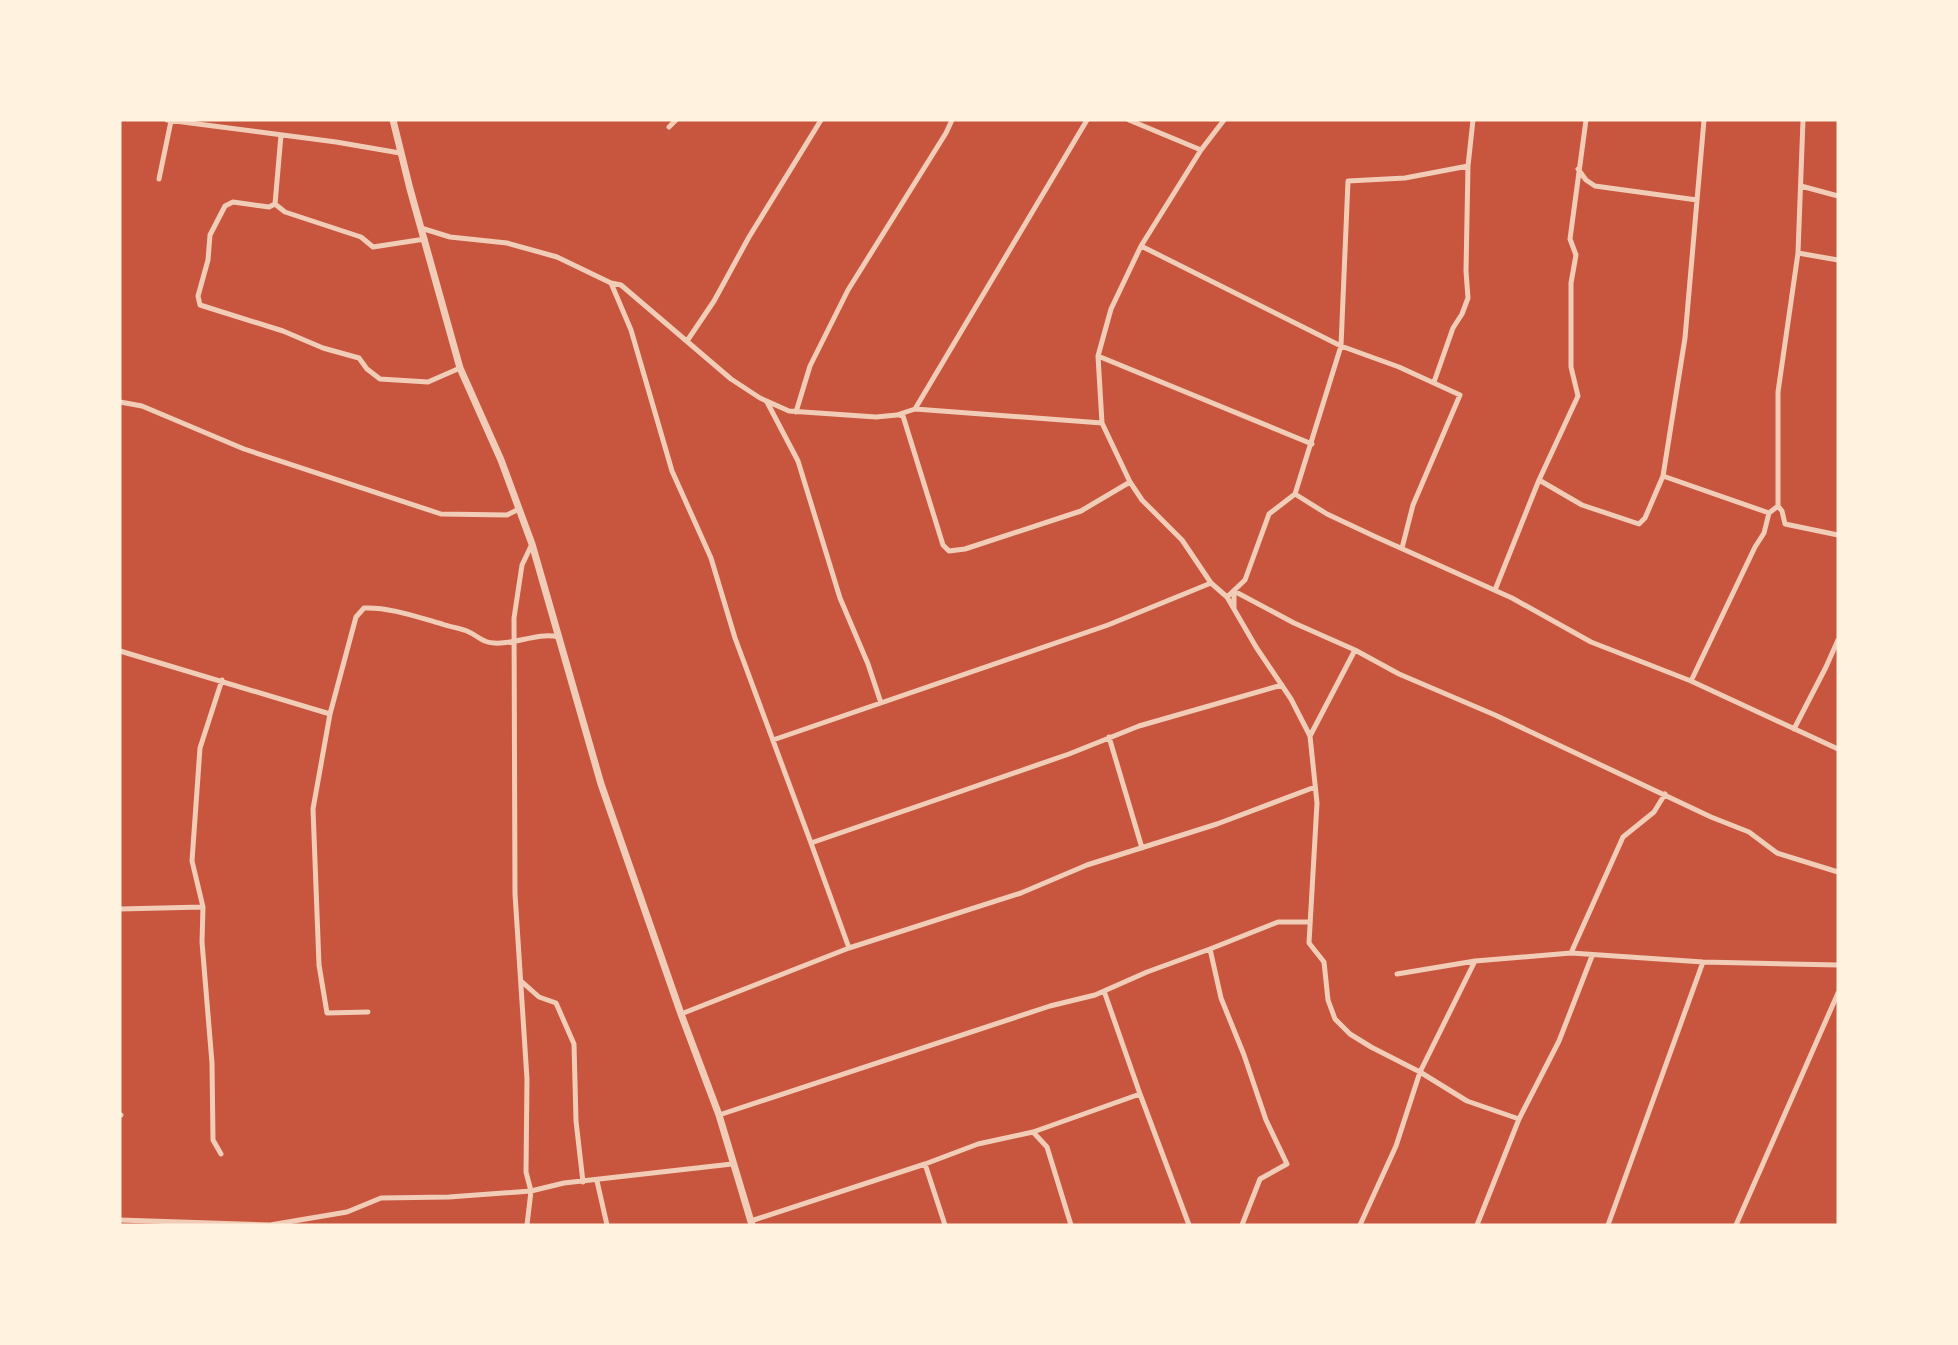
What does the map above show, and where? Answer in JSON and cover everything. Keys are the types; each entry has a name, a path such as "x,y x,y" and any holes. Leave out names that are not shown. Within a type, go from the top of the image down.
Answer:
{"street":[{"path":"167,120 400,153"},
{"path":"393,120 400,153 460,368 501,460 532,544 601,783 681,1014 719,1115 732,1164 752,1223 978,1144 1033,1132 1140,1094"},
{"path":"669,127 676,120"},
{"path":"687,341 714,301 749,237 821,120"},
{"path":"796,412 810,366 848,290 952,120"},
{"path":"915,409 1087,120"},
{"path":"1129,120 1201,150"},
{"path":"1224,120 1201,150 1141,246 1111,309 1098,356 1102,423 1142,500 1182,540 1211,583 1227,597 1256,647 1292,699 1310,736 1317,803 1309,943 1324,962 1328,1000 1335,1019 1357,1039 1420,1072 1467,1101 1519,1119"},
{"path":"1434,382 1453,328 1468,298 1466,271 1468,166 1473,120"},
{"path":"1495,590 1539,480 1578,396 1571,367 1571,283 1576,255 1570,239 1586,120"},
{"path":"1539,480 1582,505 1639,524 1646,518 1663,476 1685,338 1704,120"},
{"path":"1803,120 1798,253 1778,392 1778,506 1785,524 1838,535"},
{"path":"159,179 171,121"},
{"path":"275,204 281,135"},
{"path":"1227,597 1245,580 1269,514 1295,494 1341,346 1348,181 1405,178 1468,166"},
{"path":"1578,169 1586,180 1595,186 1697,200"},
{"path":"1801,186 1838,196"},
{"path":"275,204 269,207 233,202 225,206 210,235 207,260 198,296 200,305 283,331 323,348 359,358 367,369 380,379 428,382 460,368"},
{"path":"275,204 285,212 361,237 373,247 425,239"},
{"path":"421,228 450,237 507,243 557,256 611,283 621,285 731,379 767,402 789,411 876,417 897,415 915,409 1102,423"},
{"path":"1141,246 1341,346 1434,382 1460,395 1413,505 1402,548"},
{"path":"1798,253 1838,260"},
{"path":"611,283 631,330 672,471 711,558 735,638 849,948"},
{"path":"1098,356 1312,444"},
{"path":"120,402 142,406 244,449 441,514 507,515 519,509"},
{"path":"767,402 798,461 840,598 868,664 881,703"},
{"path":"897,415 903,416 942,545 949,551 964,549 1081,511 1131,482"},
{"path":"1663,476 1769,513"},
{"path":"1295,494 1327,514 1512,598 1591,642 1691,681 1838,749"},
{"path":"1691,681 1755,547 1764,533 1769,513 1778,506"},
{"path":"526,1225 531,1191 526,1172 526,1079 515,894 514,618 522,565 532,544"},
{"path":"773,740 1108,625 1211,583"},
{"path":"1234,591 1234,610"},
{"path":"1234,591 1399,674 1495,714 1711,817 1749,832 1777,854 1838,872"},
{"path":"368,1012 327,1013 319,965 314,878 313,809 330,714 356,616 364,608 375,607 469,632 482,641 494,643 514,642 536,636 559,637"},
{"path":"1794,729 1838,640"},
{"path":"1310,736 1354,650"},
{"path":"120,651 330,714"},
{"path":"220,1154 213,1140 212,1063 202,942 203,907 192,861 200,748 222,680"},
{"path":"812,843 1069,754 1139,726 1282,685"},
{"path":"1109,737 1142,848"},
{"path":"681,1014 849,948 1021,892 1087,866 1217,824 1315,787"},
{"path":"1571,953 1623,837 1654,812 1665,794"},
{"path":"120,909 203,907"},
{"path":"719,1115 1050,1006 1104,991 1147,972 1210,950 1278,922 1310,922"},
{"path":"1210,950 1221,998 1244,1055 1266,1120 1287,1164 1260,1179 1242,1225"},
{"path":"1397,974 1474,961 1571,953 1703,962 1838,965"},
{"path":"1477,1225 1519,1119 1559,1041 1592,956"},
{"path":"1360,1225 1396,1146 1420,1072 1474,961"},
{"path":"1608,1225 1703,962"},
{"path":"521,981 539,997 556,1003 574,1044 576,1121 583,1182"},
{"path":"1104,991 1189,1225"},
{"path":"1736,1225 1838,993"},
{"path":"1033,1132 1047,1147 1071,1225"},
{"path":"120,1220 270,1225 347,1212 381,1198 449,1197 531,1191 564,1184 732,1164"},
{"path":"925,1164 945,1225"},
{"path":"597,1181 607,1225"}]}
